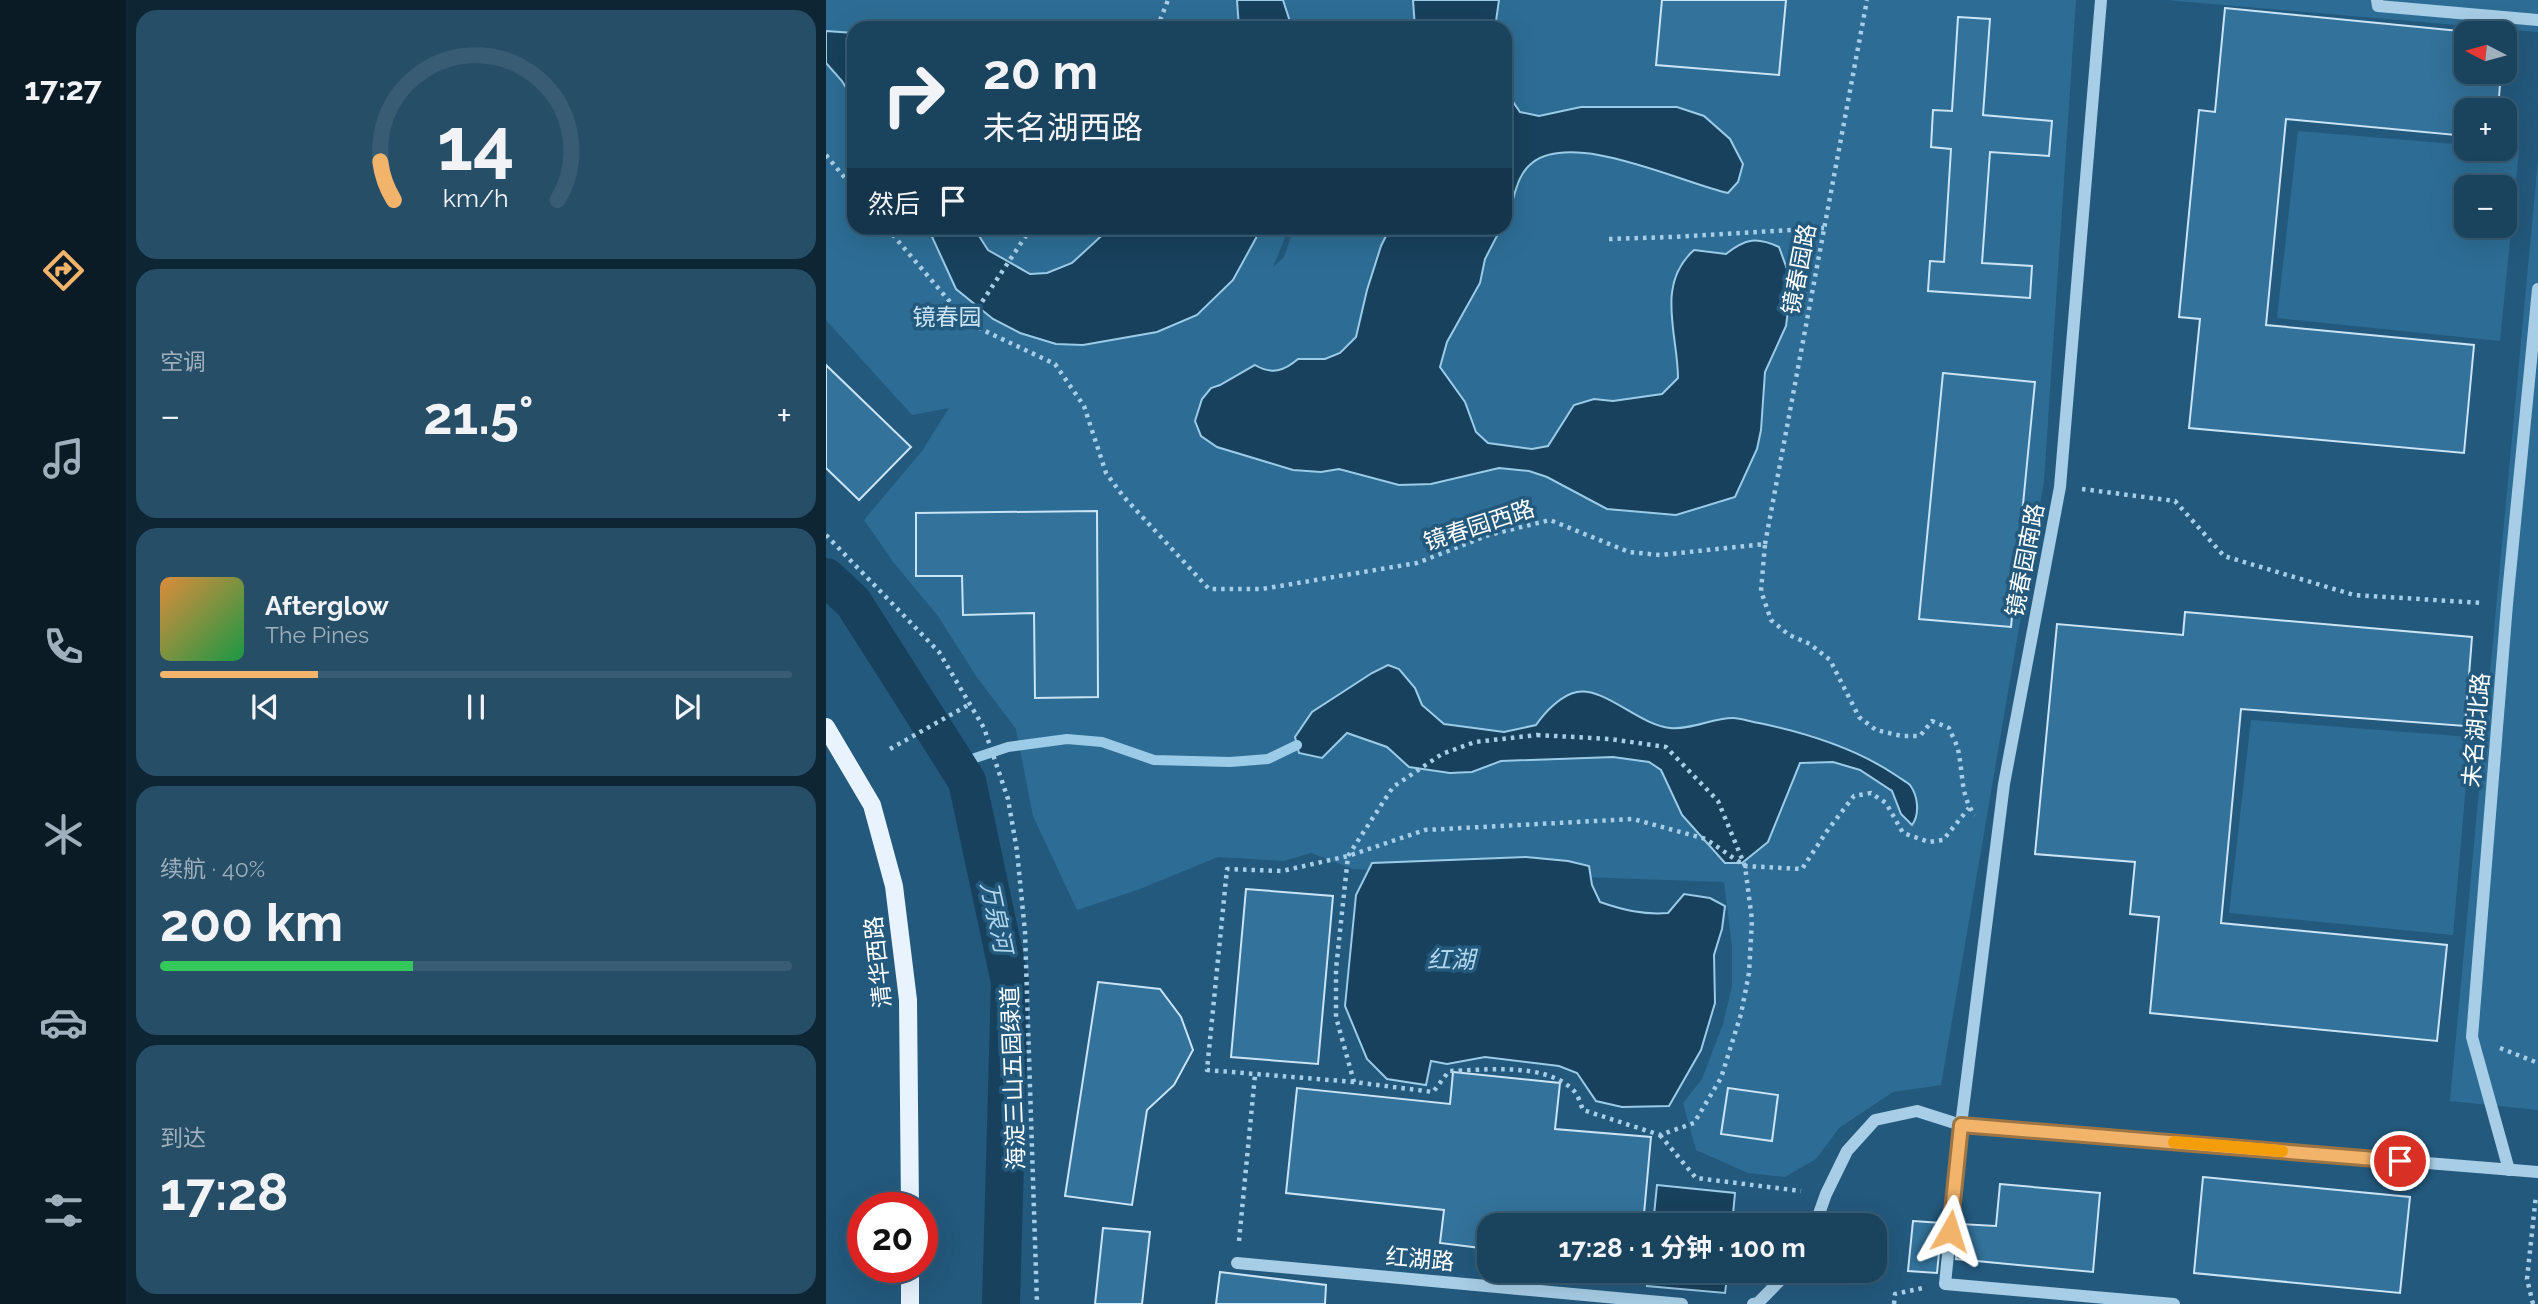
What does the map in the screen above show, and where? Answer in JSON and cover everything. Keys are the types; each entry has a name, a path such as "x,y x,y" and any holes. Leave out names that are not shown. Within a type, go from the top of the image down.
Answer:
{"main road":[{"name":"清华西路","path":"826,727 872,805 894,886 908,1000 909,1192"},
{"path":"910,1283 910,1304"}],"lane":[{"name":"镜春园南路","path":"1945,1284 1961,1125 2004,784 2060,487 2101,0"},
{"path":"2378,0 2378,6 2538,20"},
{"name":"未名湖北路","path":"2509,1170 2472,1037 2507,604 2538,289"},
{"path":"1819,1213 1847,1151 1875,1120 1917,1111 1961,1125 2538,1172"},
{"name":"红湖路","path":"1237,1263 1682,1304"},
{"path":"1753,1304 1758,1303 1777,1283"},
{"path":"1945,1284 2174,1304"}],"path":[{"path":"1160,21 1168,0"},
{"name":"镜春园路","path":"1765,544 1867,0"},
{"path":"826,155 847,180"},
{"path":"1609,239 1824,228"},
{"path":"893,235 968,323 1026,235"},
{"name":"镜春园西路","path":"968,323 1055,364 1084,406 1106,473 1123,496 1209,589 1262,589 1417,563 1489,535 1550,520 1629,552 1661,555 1765,544"},
{"path":"2060,487 2175,501 2224,556 2354,594 2507,604"},
{"name":"海淀三山五园绿道","path":"826,535 939,652 984,728 1008,799 1017,851 1025,932 1037,1304"},
{"path":"1765,544 1761,590 1771,620 1789,635 1810,644 1830,660 1859,717 1876,730 1902,736 1920,736 1932,721 1949,728 1959,751 1962,781 1969,808 1997,845"},
{"path":"890,749 970,704"},
{"path":"1354,1082 1336,1017 1336,969 1348,856 1393,787 1442,754 1475,742 1537,735 1610,739 1666,747 1718,800 1745,866 1752,920 1749,973 1741,1014 1721,1078 1694,1123 1660,1135"},
{"path":"1826,1194 1696,1178 1660,1135 1583,1110 1575,1091 1553,1076 1508,1069 1449,1071 1433,1092 1354,1082 1207,1070 1227,869 1282,871 1348,856 1425,830 1633,819 1706,839 1745,866 1802,869 1854,796 1871,793 1885,803 1903,833 1929,842 1943,840 1969,808"},
{"path":"2472,1037 2538,1063"},
{"path":"1237,1263 1255,1075"},
{"path":"2533,1304 2527,1279 2537,1186"},
{"path":"1894,1304 1895,1294 1945,1284"}],"green space":[{"name":"镜春园","path":"826,0 2076,0 2044,481 1941,1085 1893,1092 1839,1128 1816,1159 1785,1177 1748,1173 1696,1150 1683,1103 1702,1079 1723,1024 1732,986 1732,947 1724,882 1353,869 1311,853 1284,861 1218,857 1140,889 1077,910 1033,816 1016,729 976,676 938,616 894,563 864,520 922,451 949,408 912,415 826,320"},
{"path":"2166,0 2538,0 2538,32 2517,30 2517,21 2454,21 2454,25"},
{"path":"2298,131 2454,144 2454,161 2517,161 2519,150 2517,175 2454,175 2454,238 2510,238 2500,341 2277,318"},
{"path":"2538,160 2538,1110 2450,1101"},
{"path":"2251,720 2470,737 2453,935 2229,913"}],"water":[{"path":"1237,0 1283,0 1290,21 1238,21"},
{"path":"1413,0 1499,0 1496,21 1414,21"},
{"path":"826,31 847,32 847,89 826,63"},
{"path":"1512,100 1520,112 1539,116 1581,107 1677,107 1704,116 1730,139 1743,164 1738,182 1728,193 1629,162 1574,152 1551,154 1532,163 1518,183 1512,202"},
{"path":"931,235 978,235 988,250 1030,274 1047,273 1072,263 1102,235 1257,235 1233,280 1197,315 1157,332 1083,345 1056,344 1020,333 993,319 956,289"},
{"path":"1386,235 1497,235 1485,259 1480,283 1447,342 1440,367 1465,402 1476,432 1488,443 1532,449 1548,446 1574,405 1594,399 1613,401 1662,394 1678,378 1671,311 1672,294 1682,264 1694,250 1726,254 1752,241 1779,247 1787,269 1790,295 1786,326 1765,372 1757,449 1735,497 1676,515 1607,509 1547,477 1529,471 1499,468 1431,484 1399,485 1339,469 1321,472 1293,470 1217,447 1201,436 1195,421 1202,399 1211,388 1255,365 1272,371 1288,366 1298,359 1325,359 1340,353 1356,337 1381,246"},
{"path":"1388,665 1399,669 1415,688 1422,705 1444,724 1504,732 1536,725 1559,700 1577,692 1588,692 1611,700 1646,720 1670,728 1733,718 1795,732 1865,757 1910,785 1916,800 1916,816 1912,825 1901,814 1892,791 1860,770 1833,762 1800,763 1768,842 1742,863 1725,863 1682,815 1661,770 1649,762 1613,757 1501,761 1472,772 1450,773 1409,767 1387,747 1347,733 1322,758 1299,753 1295,737 1312,712"},
{"name":"红湖","path":"1526,857 1589,866 1592,885 1600,902 1625,910 1668,913 1684,894 1710,898 1725,906 1722,929 1714,955 1715,1003 1701,1050 1669,1106 1622,1107 1596,1101 1577,1073 1559,1066 1485,1057 1447,1064 1431,1061 1426,1085 1387,1079 1367,1059 1345,1006 1356,895 1372,863"},
{"path":"1657,1185 1735,1193 1733,1213 1654,1213"},
{"path":"1647,1283 1726,1283 1725,1293 1647,1286"}],"building":[{"path":"1662,0 1786,0 1779,75 1656,65"},
{"path":"2225,8 2454,30 2454,84 2500,84 2499,98 2454,98 2454,135 2286,119 2266,325 2474,345 2464,453 2189,428 2200,319 2179,317 2199,110 2215,112"},
{"path":"1958,17 1990,19 1983,115 2052,121 2049,156 1990,152 1982,263 2032,266 2030,298 1928,291 1930,261 1944,262 1951,149 1931,147 1933,110 1952,111"},
{"path":"826,365 911,447 859,500 826,468"},
{"path":"1943,373 2035,382 2011,627 1919,619"},
{"path":"1097,511 1098,697 1035,698 1034,613 963,615 962,576 916,576 916,513"},
{"path":"2185,612 2472,637 2465,726 2241,709 2221,923 2447,945 2437,1041 2150,1013 2159,917 2130,914 2135,862 2035,854 2057,624 2183,635"},
{"path":"1246,889 1333,896 1318,1064 1231,1057"},
{"path":"1098,982 1160,989 1181,1017 1193,1050 1174,1085 1147,1110 1132,1205 1065,1196"},
{"path":"1453,1072 1560,1083 1555,1129 1651,1137 1644,1213 1477,1213 1477,1248 1440,1243 1444,1210 1286,1193 1297,1088 1450,1104"},
{"path":"1728,1088 1778,1095 1772,1141 1721,1134"},
{"path":"2203,1177 2410,1197 2400,1293 2194,1273"},
{"path":"2000,1184 2100,1193 2093,1272 1956,1259 1960,1224 1996,1226"},
{"path":"1913,1221 1942,1223 1937,1273 1908,1271"},
{"path":"1103,1228 1150,1232 1142,1304 1095,1304"},
{"path":"1220,1272 1326,1285 1325,1304 1216,1304"}],"waterway":[{"name":"万泉河","path":"826,577 853,602 967,781 1010,982 1001,1304"},
{"path":"957,764 1008,747 1067,739 1102,742 1154,760 1230,762 1268,759 1297,745"}],"slow traffic":[{"path":"2174,1142 2282,1151"}],"route":[{"path":"1950,1231 1961,1125 2400,1161"}]}
